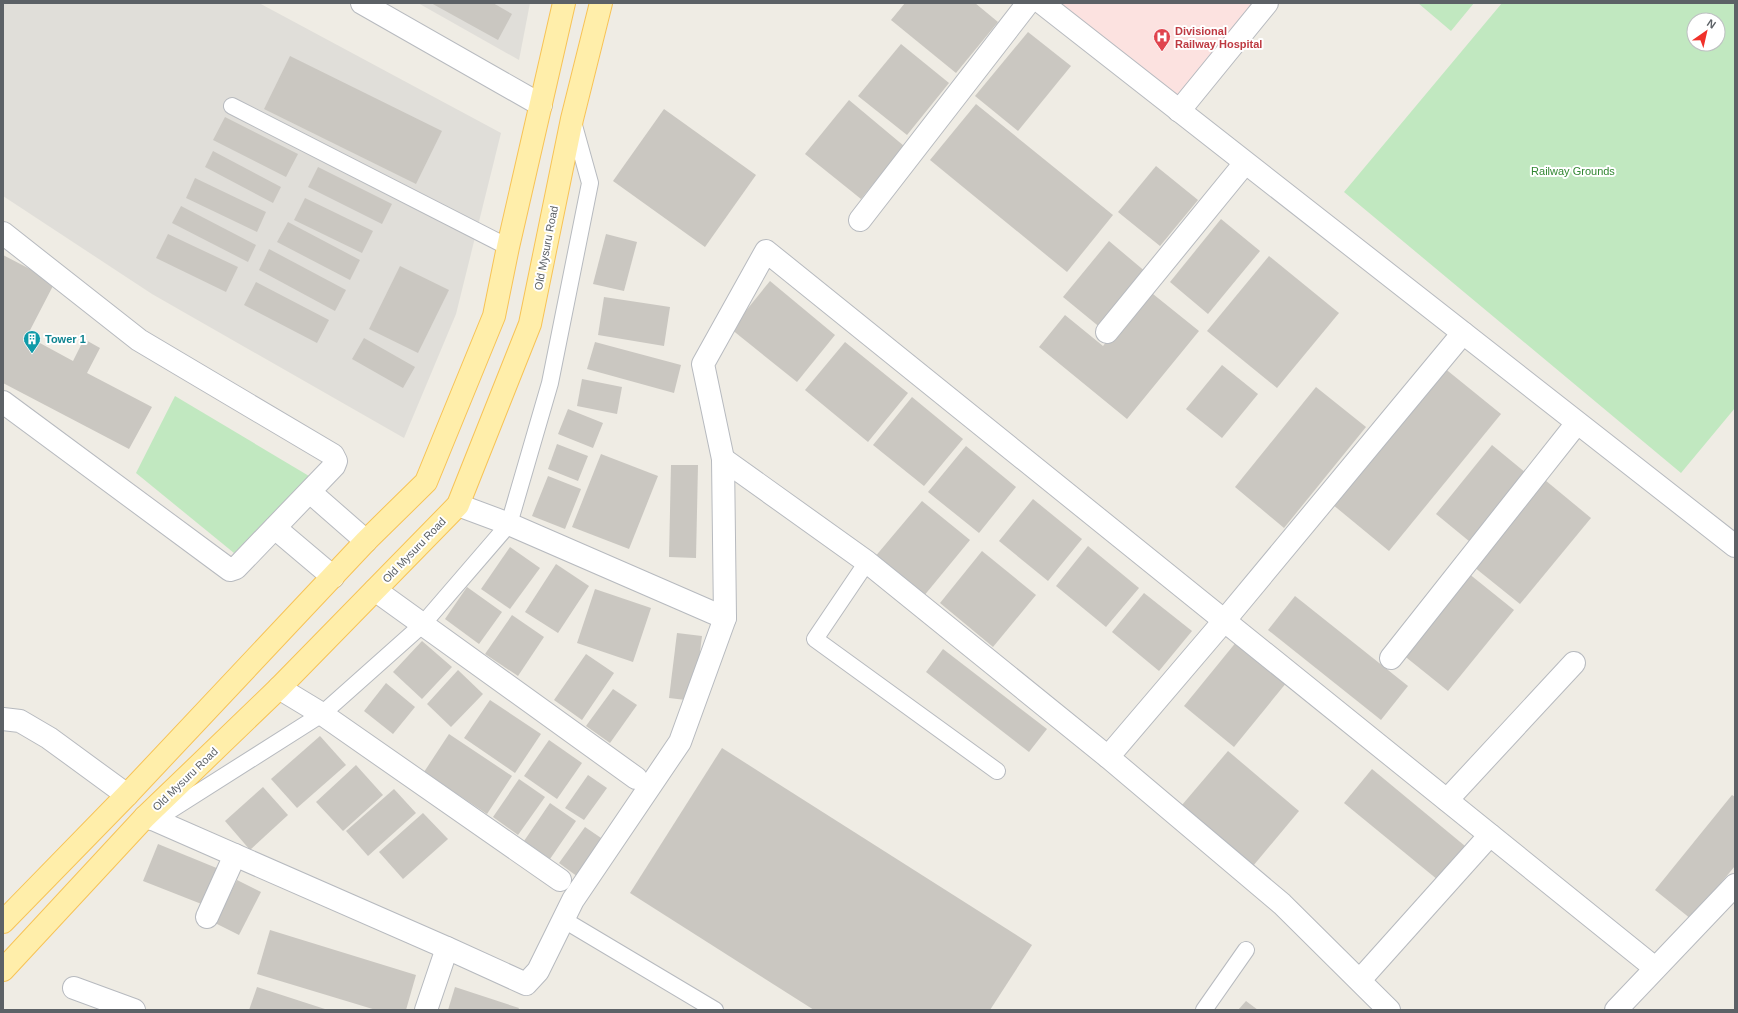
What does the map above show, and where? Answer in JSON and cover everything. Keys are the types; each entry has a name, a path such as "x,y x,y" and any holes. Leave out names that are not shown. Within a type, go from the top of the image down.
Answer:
{"main road":[{"path":"3,922 127,795 366,541 426,482 494,316 508,247 564,3"},
{"name":"Old Mysuru Road","path":"3,970 458,505 530,324 572,119 601,3"}],"street":[{"path":"362,3 541,105"},
{"path":"860,220 1028,3"},
{"path":"1042,3 1735,546"},
{"path":"1179,111 1267,3"},
{"path":"1107,332 1245,162"},
{"path":"3,233 139,340 333,455 336,461 334,466 310,492 236,568 230,570 226,569 3,402"},
{"path":"150,819 447,948 526,984 538,971 573,900 680,742 725,618 723,459 703,364 766,251 1656,968"},
{"path":"1108,757 1224,621 1463,333"},
{"path":"1391,658 1578,423"},
{"path":"723,459 867,562 1108,757 1282,904 1389,1010"},
{"path":"310,492 366,541"},
{"path":"458,505 509,524 725,618"},
{"path":"274,528 333,577"},
{"path":"375,590 636,778"},
{"path":"1447,800 1574,664"},
{"path":"279,688 322,714 560,880"},
{"path":"3,718 20,721 49,738 127,795"},
{"path":"1360,980 1490,835"},
{"path":"207,917 235,855"},
{"path":"1616,1010 1735,885"},
{"path":"426,1010 447,948"},
{"path":"74,988 134,1010"}],"lane":[{"path":"232,106 508,247"},
{"path":"150,819 322,714 422,625 509,524 550,383 590,183 572,119"},
{"path":"867,562 815,639 997,771"},
{"path":"564,920 715,1010"},
{"path":"1204,1010 1246,950"}],"shaded area":[{"path":"3,3 259,3 501,133 456,314 404,438 152,294 3,196"},
{"path":"418,3 530,3 519,60"},
{"name":"Divisional Railway Hospital","path":"1048,3 1254,3 1173,100"}],"green space":[{"path":"1418,3 1474,3 1451,31"},
{"name":"Railway Grounds","path":"1502,3 1735,3 1735,408 1681,473 1344,192"},
{"path":"175,396 309,476 234,553 136,473"}],"building":[{"path":"431,3 493,3 512,14 498,40"},
{"path":"905,3 975,3 998,22 956,73 891,20"},
{"path":"1028,32 1071,66 1018,131 975,96"},
{"path":"901,44 949,83 907,135 858,96"},
{"path":"290,56 442,131 416,184 264,109"},
{"path":"849,100 904,146 861,199 805,154"},
{"path":"976,104 1113,215 1067,272 930,160"},
{"path":"664,109 756,175 705,247 613,181"},
{"path":"225,117 298,154 286,177 213,140"},
{"path":"213,151 281,187 273,203 205,167"},
{"path":"1156,166 1198,200 1160,246 1118,212"},
{"path":"318,167 392,204 382,224 308,187"},
{"path":"195,178 266,212 257,232 186,198"},
{"path":"305,198 373,231 362,253 294,220"},
{"path":"181,206 256,245 248,262 172,223"},
{"path":"1221,219 1260,251 1208,314 1170,282"},
{"path":"288,222 360,260 350,280 277,242"},
{"path":"168,234 238,267 226,292 156,258"},
{"path":"606,234 637,242 624,291 593,284"},
{"path":"1109,241 1147,273 1102,329 1063,297"},
{"path":"269,249 346,290 335,311 259,270"},
{"name":"Tower 1","path":"3,255 55,282 27,336 73,361 84,339 100,348 87,373 152,407 129,449 3,383"},
{"path":"1269,256 1339,313 1277,388 1207,331"},
{"path":"400,266 449,290 418,353 369,329"},
{"path":"770,281 835,335 797,382 731,329"},
{"path":"256,282 329,320 317,343 244,305"},
{"path":"1148,290 1199,331 1127,419 1039,347 1065,315 1103,346"},
{"path":"604,297 670,307 664,346 598,335"},
{"path":"364,338 415,367 403,388 352,359"},
{"path":"595,342 681,365 674,393 587,369"},
{"path":"845,342 908,393 868,442 805,390"},
{"path":"1222,365 1258,394 1222,438 1186,409"},
{"path":"1443,367 1501,414 1389,551 1332,504"},
{"path":"582,379 622,387 617,414 577,406"},
{"path":"1316,387 1366,427 1284,528 1235,487"},
{"path":"912,397 963,439 924,486 873,445"},
{"path":"568,409 603,423 593,448 558,434"},
{"path":"557,444 588,456 578,481 548,469"},
{"path":"1492,445 1531,477 1475,546 1436,514"},
{"path":"966,446 1016,487 979,533 928,492"},
{"path":"601,454 658,476 629,549 572,527"},
{"path":"671,465 698,465 696,558 669,557"},
{"path":"548,476 581,489 565,529 532,516"},
{"path":"1545,480 1591,518 1520,604 1474,567"},
{"path":"1033,499 1082,539 1048,581 999,541"},
{"path":"922,501 970,540 923,597 874,558"},
{"path":"1088,546 1139,588 1106,627 1056,586"},
{"path":"510,547 540,568 510,609 481,589"},
{"path":"982,551 1036,595 993,647 940,603"},
{"path":"556,564 589,586 558,633 525,612"},
{"path":"1468,573 1514,610 1448,691 1402,654"},
{"path":"467,587 502,612 479,644 445,619"},
{"path":"595,589 651,608 633,662 577,643"},
{"path":"1144,593 1192,631 1159,671 1112,632"},
{"path":"1295,596 1408,686 1381,720 1268,630"},
{"path":"512,615 544,637 518,676 485,654"},
{"path":"677,633 702,636 694,701 669,698"},
{"path":"422,641 452,667 422,699 393,672"},
{"path":"1237,641 1287,682 1234,747 1184,706"},
{"path":"943,649 1047,729 1029,752 926,672"},
{"path":"586,654 614,673 582,720 554,700"},
{"path":"458,670 483,694 451,727 427,704"},
{"path":"386,683 415,707 393,734 364,711"},
{"path":"613,689 637,705 610,743 586,726"},
{"path":"490,700 541,734 515,773 464,738"},
{"path":"449,734 512,776 487,814 424,772"},
{"path":"320,736 346,765 297,808 271,779"},
{"path":"549,740 582,763 557,799 524,776"},
{"path":"722,748 1032,945 990,1010 814,1010 630,893"},
{"path":"1228,751 1299,811 1253,866 1182,805"},
{"path":"356,765 383,795 343,831 316,802"},
{"path":"1372,769 1465,846 1438,880 1344,803"},
{"path":"588,775 607,788 584,820 565,808"},
{"path":"519,779 545,797 518,835 493,817"},
{"path":"263,787 288,815 250,850 225,821"},
{"path":"394,789 416,813 368,856 346,831"},
{"path":"1732,795 1735,797 1735,866 1691,919 1655,890"},
{"path":"550,803 576,821 550,859 524,841"},
{"path":"423,813 448,839 403,879 379,852"},
{"path":"585,827 604,840 578,877 559,863"},
{"path":"158,844 219,869 204,905 143,881"},
{"path":"237,880 261,892 239,935 215,923"},
{"path":"270,930 416,975 406,1010 376,1010 257,974"},
{"path":"257,987 328,1010 249,1010"},
{"path":"455,987 519,1008 518,1010 448,1010"},
{"path":"1246,1001 1258,1010 1238,1010"}],"place":[{"name":"Divisional Railway Hospital","path":"1162,52"},
{"name":"Tower 1","path":"32,354"}]}
